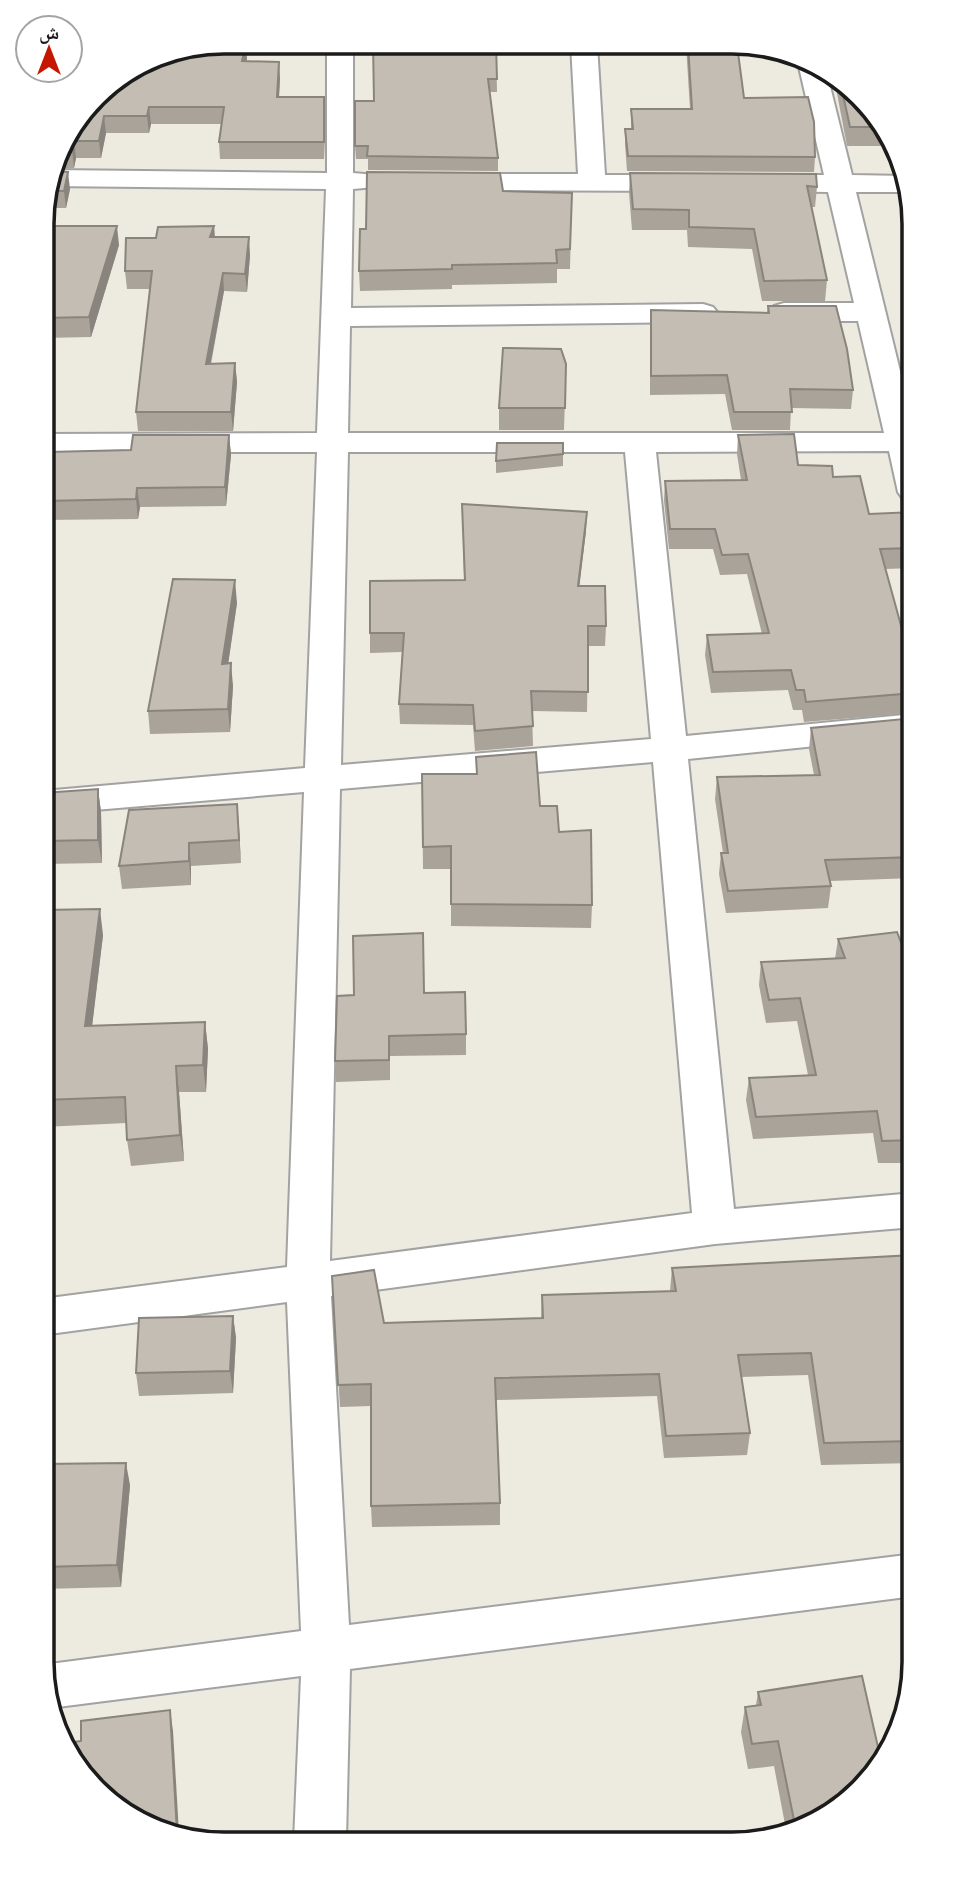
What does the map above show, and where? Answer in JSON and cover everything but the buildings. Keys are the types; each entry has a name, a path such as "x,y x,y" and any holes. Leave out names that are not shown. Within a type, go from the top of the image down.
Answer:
{"street":[{"path":"320,1832 326,1652 309,1283 337,317 340,54"},
{"path":"585,54 592,182"},
{"path":"814,76 870,312 902,424"},
{"path":"61,178 396,181"},
{"path":"424,182 701,183"},
{"path":"742,183 897,184"},
{"path":"337,317 870,312"},
{"path":"640,442 715,1227"},
{"path":"55,443 902,442"},
{"path":"55,801 324,777 671,751 902,726"},
{"path":"54,1315 715,1227 901,1211"},
{"path":"56,1685 901,1577"}]}
